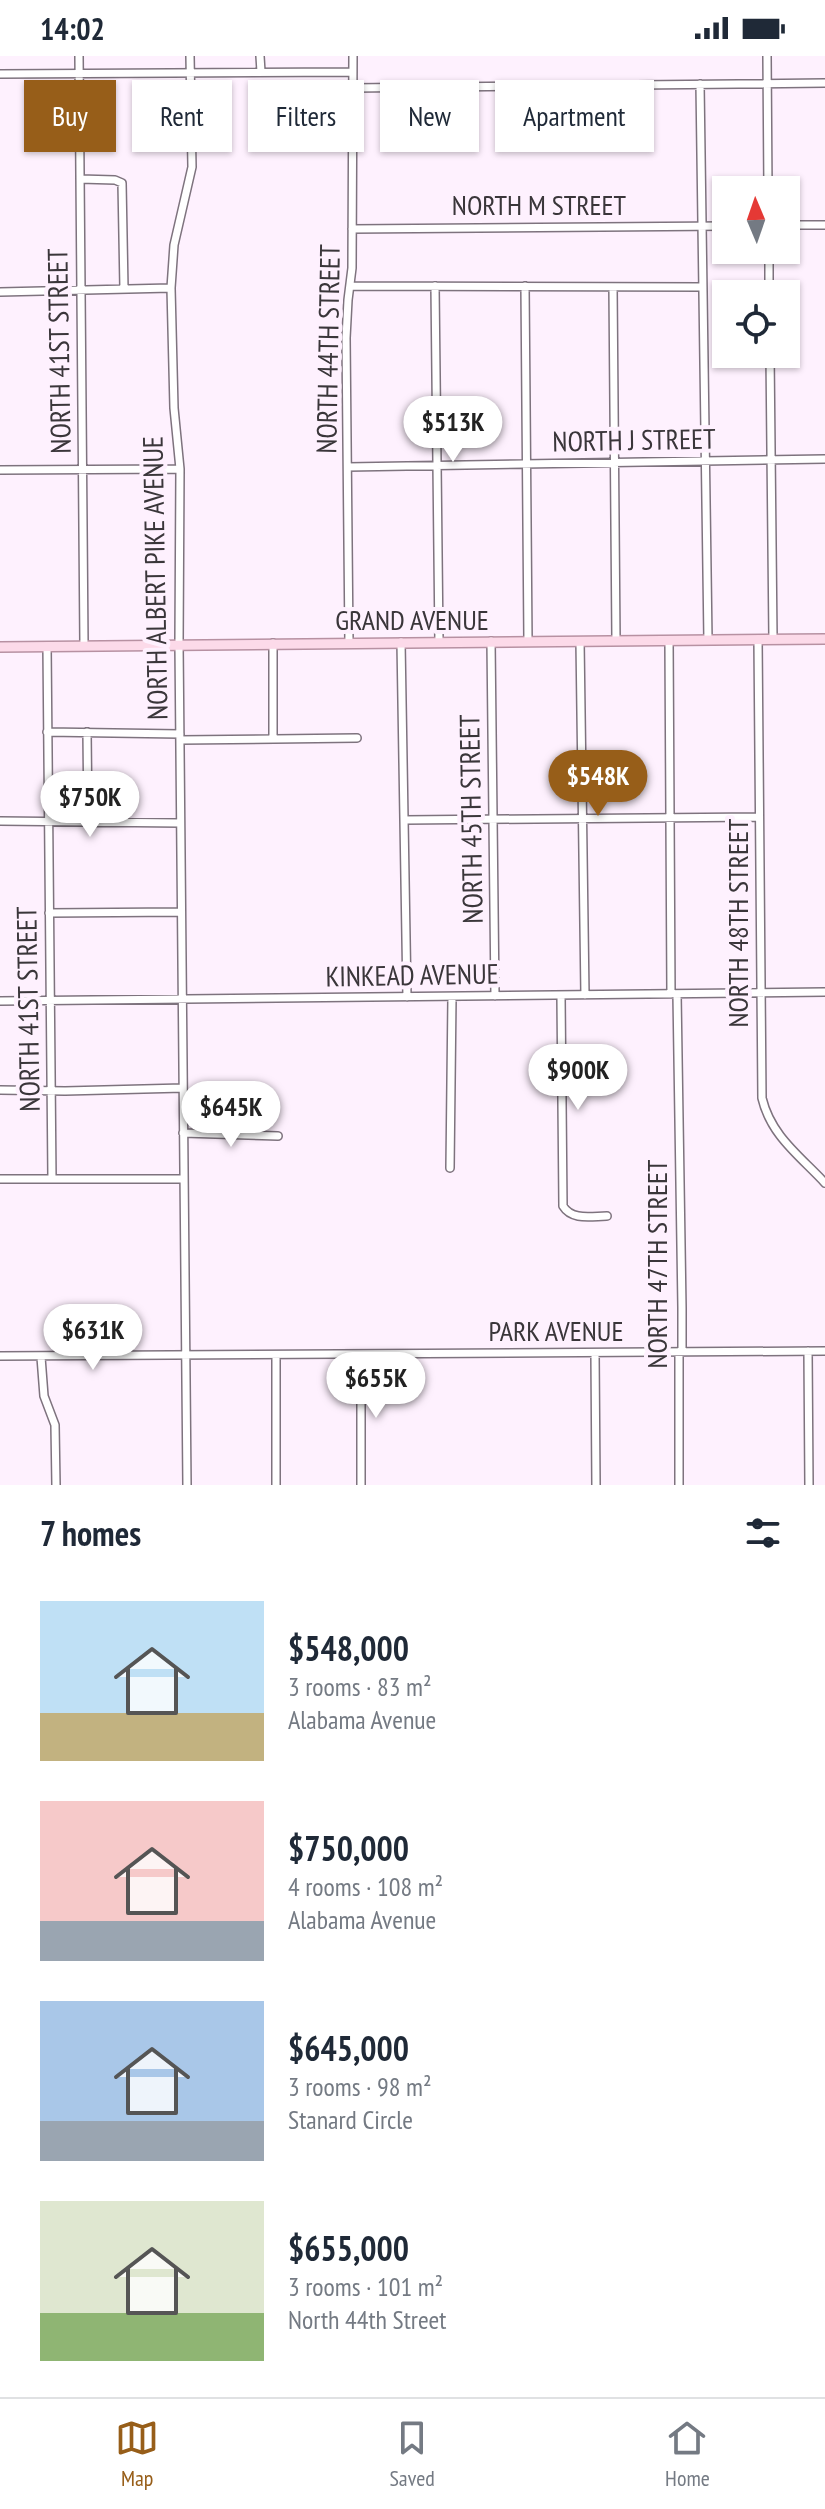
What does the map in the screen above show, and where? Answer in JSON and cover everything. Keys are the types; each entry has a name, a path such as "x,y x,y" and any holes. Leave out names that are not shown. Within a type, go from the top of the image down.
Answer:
{"main road":[{"name":"GRAND AVENUE","path":"0,647 825,639"}],"street":[{"name":"NORTH 41ST STREET","path":"79,56 84,645"},
{"name":"NORTH ALBERT PIKE AVENUE","path":"187,1485 180,823 180,469 174,408 171,288 174,245 192,167 190,56"},
{"path":"260,56 261,72"},
{"name":"NORTH 44TH STREET","path":"353,56 353,80"},
{"path":"767,56 768,176"},
{"path":"0,74 353,72"},
{"path":"364,88 825,83"},
{"path":"700,84 708,640"},
{"name":"NORTH 44TH STREET","path":"349,643 346,338 353,152"},
{"path":"80,179 122,183 124,289"},
{"path":"800,225 825,225"},
{"name":"NORTH M STREET","path":"352,229 712,226"},
{"path":"350,286 703,287"},
{"path":"435,286 439,642"},
{"path":"525,286 528,641"},
{"path":"613,287 616,640"},
{"path":"0,292 171,288"},
{"path":"770,368 773,639"},
{"name":"NORTH J STREET","path":"348,467 825,459"},
{"path":"0,470 180,469"},
{"name":"NORTH 48TH STREET","path":"758,639 761,1087 765,1110 780,1138 825,1183"},
{"name":"NORTH 47TH STREET","path":"669,640 670,818 682,1308 679,1485"},
{"name":"NORTH 45TH STREET","path":"491,641 495,996"},
{"path":"580,641 585,995"},
{"path":"401,642 407,997"},
{"path":"273,643 273,738"},
{"name":"NORTH 41ST STREET","path":"47,646 52,1179"},
{"path":"47,732 180,737 357,738"},
{"path":"87,732 88,823"},
{"path":"405,820 759,817"},
{"path":"0,821 180,823"},
{"path":"49,913 181,912"},
{"name":"KINKEAD AVENUE","path":"0,1001 825,992"},
{"path":"561,996 563,1206 575,1216 607,1216"},
{"path":"450,1168 452,997"},
{"path":"0,1090 183,1088"},
{"path":"183,1133 278,1136"},
{"path":"0,1179 184,1179"},
{"path":"808,1351 809,1485"},
{"name":"PARK AVENUE","path":"0,1356 825,1351"},
{"path":"595,1353 596,1485"},
{"path":"276,1355 276,1485"},
{"path":"361,1355 361,1485"},
{"path":"41,1357 44,1396 55,1425 56,1485"}]}
